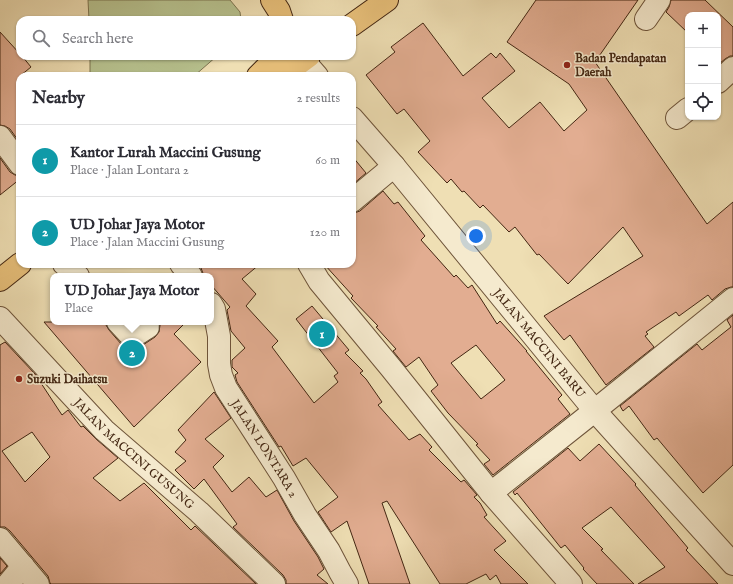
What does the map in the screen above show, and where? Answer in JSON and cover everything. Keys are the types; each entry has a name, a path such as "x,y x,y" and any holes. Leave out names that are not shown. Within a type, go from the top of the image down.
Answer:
{"highway":[{"path":"272,0 281,16"},
{"path":"356,22 387,0"},
{"path":"262,72 274,60"},
{"path":"291,72 310,64"},
{"path":"0,280 16,267"}],"street":[{"path":"646,19 659,0"},
{"path":"721,79 733,68"},
{"name":"JALAN MACCINI BARU","path":"356,123 394,166 595,411 733,564"},
{"path":"0,137 16,159"},
{"path":"356,198 394,166"},
{"path":"311,268 319,281 491,492 571,584"},
{"path":"491,492 595,411 733,299"},
{"name":"JALAN LONTARA 2","path":"214,309 219,336 220,375 226,388 280,471 305,515 329,551 347,584"},
{"name":"JALAN MACCINI GUSUNG","path":"0,318 104,430 200,512 274,584"},
{"path":"121,325 131,336 134,336 148,327"},
{"path":"0,539 38,584"},
{"path":"8,584 23,566"}],"green space":[{"path":"88,0 230,0 240,12 240,16 89,16"},
{"path":"90,60 212,60 199,72 90,72"}],"building":[{"path":"536,0 638,0 595,62 707,224 733,202 733,287 725,289 712,300 708,295 679,316 676,312 646,332 648,334 645,336 654,347 606,385 570,335 564,340 544,316 643,256 623,227 568,284 539,254 537,255 515,227 509,232 483,205 480,208 464,191 462,192 451,179 447,183 418,152 430,141 404,109 397,114 366,75 395,52 391,47 423,23 463,76 491,53 496,58 500,53 515,71 482,98 509,128 540,102 564,131 587,110 569,84 507,42"},
{"path":"671,0 705,0 717,12 685,12 685,30 666,12"},
{"path":"721,15 733,27 733,56 721,62"},
{"path":"0,32 16,50 16,60 25,60 31,67 25,72 16,72 16,137 10,129 0,125"},
{"path":"0,158 10,172 16,175 16,182 0,195"},
{"path":"356,161 366,173 356,182"},
{"path":"383,191 394,204 398,202 425,236 421,240 454,277 456,275 468,288 472,285 497,324 500,321 527,351 562,395 558,399 570,414 493,475 484,464 490,460 476,445 478,444 448,413 431,391 438,385 419,357 406,367 393,351 396,349 376,327 378,326 351,298 353,296 328,268 356,268 356,212 360,211","holes":["476,345 505,380 481,399 451,363"]},
{"path":"201,268 255,268 242,279 256,294 246,306 278,341 272,347 314,403 338,382 334,376 338,373 296,319 312,306 349,350 345,353 363,371 360,373 382,402 378,405 409,440 420,434 432,447 429,450 461,482 464,480 477,495 474,497 480,503 487,515 484,517 506,541 494,550 528,584 501,584 496,575 490,580 486,574 466,584 440,584 387,501 382,503 410,584 369,584 347,521 331,532 318,512 338,497 306,458 293,466 237,382 235,375 238,373 232,367 232,360 245,348 231,331 227,310 230,307 214,288 214,273 203,273"},
{"path":"733,315 733,465 703,493 657,438 654,440 629,406 623,411 620,406 697,344 702,350 731,327 727,320"},
{"path":"44,322 50,322 50,325 106,325 126,348 143,345 155,337 159,332 160,325 183,325 174,334 201,362 134,427"},
{"path":"5,342 35,374 62,415 68,410 81,427 83,426 118,458 93,478 120,501 144,483 191,530 195,526 256,584 51,584 48,576 10,531 5,527 0,527 0,345","holes":["32,432 50,457 25,482 2,451"]},
{"path":"214,392 231,418 205,439 224,456 213,467 232,492 249,477 266,497 277,490 294,521 318,557 324,569 317,575 328,584 286,584 286,580 283,575 233,527 237,524 204,479 194,489 175,470 186,461 175,452 186,440 178,430"},
{"path":"599,444 636,484 635,485 688,548 686,550 718,584 638,584 665,567 611,507 582,528 634,584 597,584 583,569 584,568 565,545 561,548 517,493 515,495 513,492 568,448 580,461"},
{"path":"0,558 7,566 0,574"}],"place":[{"name":"Badan Pendapatan Daerah","path":"567,65"},
{"name":"Kantor Lurah Maccini Gusung","path":"322,334"},
{"name":"UD Johar Jaya Motor","path":"132,353"},
{"name":"Suzuki Daihatsu","path":"19,379"}]}
